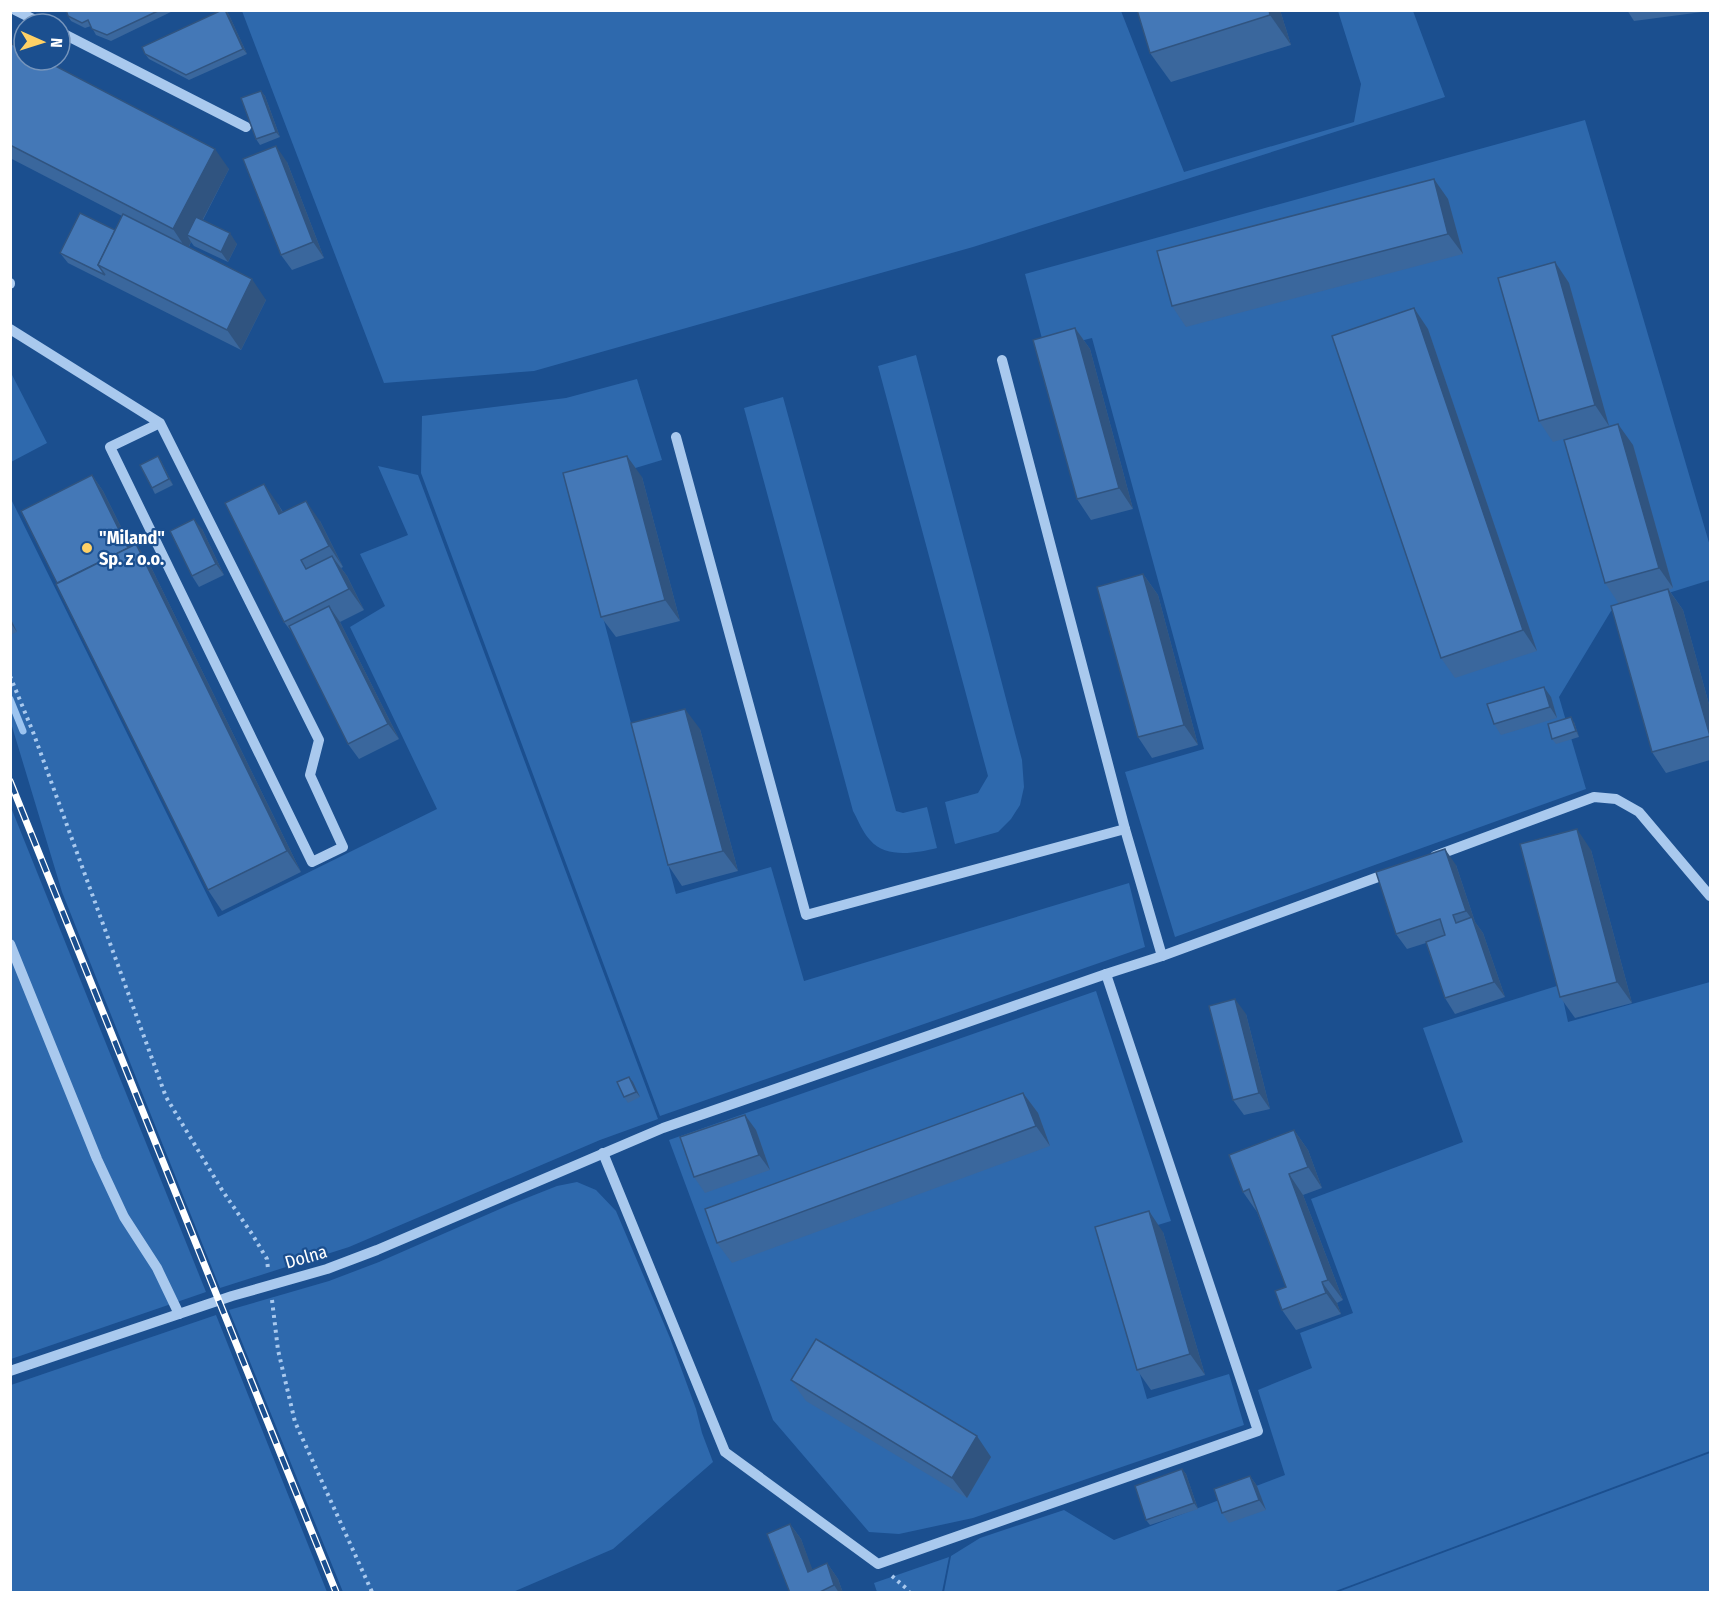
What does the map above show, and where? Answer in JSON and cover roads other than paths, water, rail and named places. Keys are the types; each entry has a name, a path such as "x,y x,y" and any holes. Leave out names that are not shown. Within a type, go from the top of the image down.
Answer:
{"street":[{"path":"72,38 246,127"},
{"path":"10,329 160,423 319,740 310,775 343,847 312,862 110,447 160,423"},
{"path":"1002,360 1125,829 1162,956"},
{"path":"676,437 806,915 1125,829"},
{"path":"1428,859 1594,797 1616,800 1638,812 1710,896"},
{"name":"Dolna","path":"10,1371 270,1284 327,1269 377,1250 663,1128 1162,956 1395,871"},
{"path":"10,944 97,1159 124,1216 157,1268 179,1314"},
{"path":"603,1153 725,1452 878,1564 1258,1431 1106,974"}],"waterway":[{"path":"10,699 23,731"}],"railway":[{"path":"10,781 336,1592"}],"place":[{"name":"\"Miland\" Sp. z o.o.","path":"87,548"}]}
